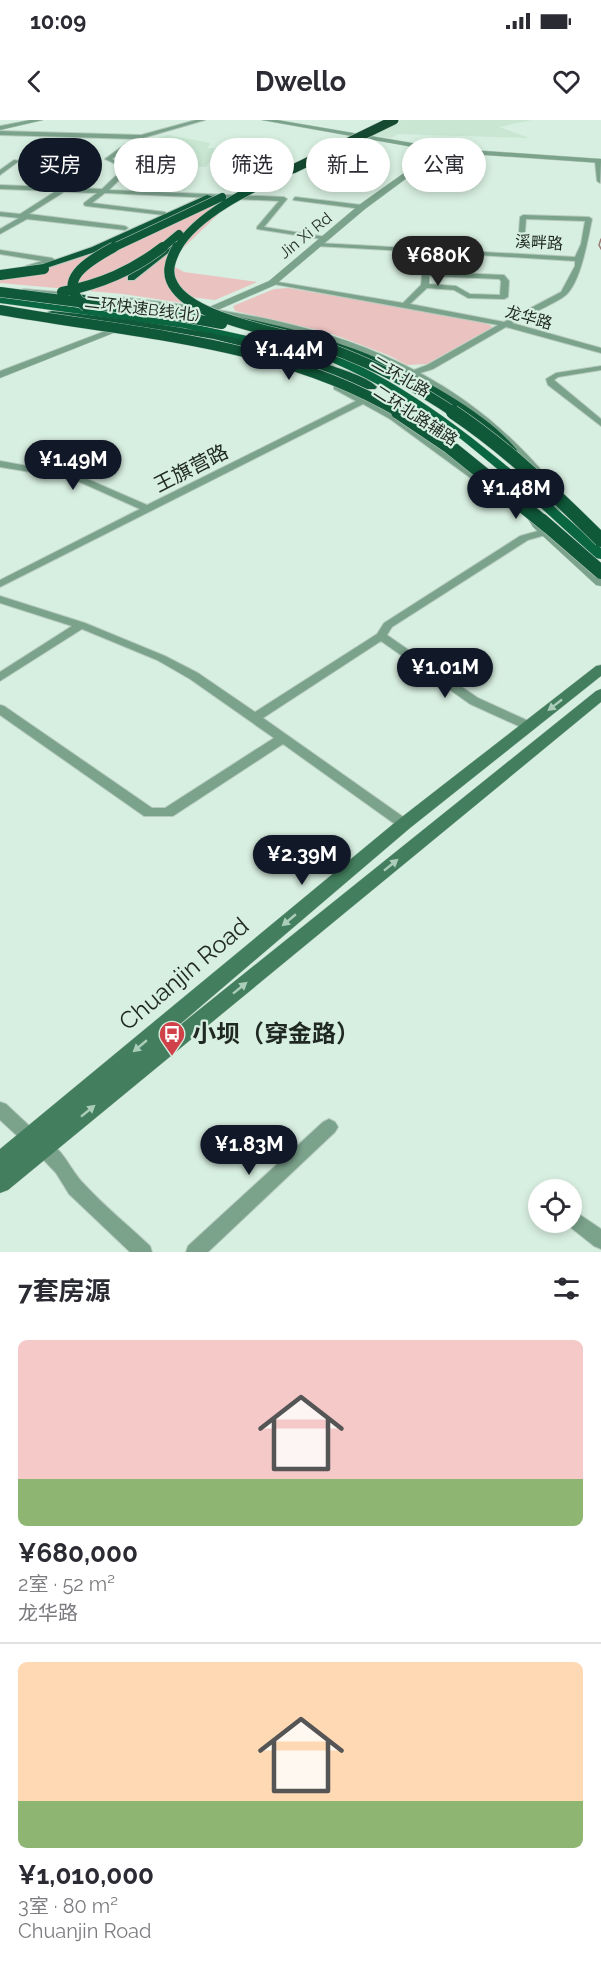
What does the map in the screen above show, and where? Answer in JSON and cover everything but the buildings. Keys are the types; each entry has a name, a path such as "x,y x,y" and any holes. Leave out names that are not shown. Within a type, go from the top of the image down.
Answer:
{"highway":[{"path":"294,166 386,120"},
{"path":"294,166 394,120"},
{"path":"0,274 35,270 80,255 222,192"},
{"path":"236,192 96,258 79,271 72,285 74,294 80,302 99,313 119,320 234,347 314,372 386,405 438,440 547,530"},
{"path":"0,300 69,291 122,275 145,262 195,222 239,192"},
{"path":"0,300 57,301 113,287 146,268 240,192"},
{"path":"212,214 178,247 169,262 171,281 184,297 219,315 322,345 400,378 466,419 536,475"},
{"path":"0,274 75,261 131,240"},
{"path":"0,300 184,309 260,323 349,350 423,384 455,402 480,421 601,538"},
{"path":"0,300 234,347"},
{"path":"0,300 210,321 287,341 354,365 401,388 444,414 601,545"},
{"name":"二环快速B线(北)","path":"0,300 207,333 285,353 336,371 383,393 428,423 547,530 601,572"}],"main road":[{"name":"二环北路","path":"0,300 200,329 263,343 322,361 361,377 411,404 452,433 601,555"},
{"name":"二环北路","path":"515,484 601,562"},
{"name":"Chuanjin Road","path":"0,1183 37,1143 404,824 601,669"},
{"name":"Chuanjin Road","path":"0,1163 37,1143 601,694"}],"street":[{"path":"0,127 32,120"},
{"path":"0,127 40,120"},
{"path":"163,213 86,204 104,191 128,168 108,159 130,143 202,120"},
{"path":"265,120 402,143"},
{"path":"0,133 145,137"},
{"path":"486,153 600,160 600,181"},
{"path":"0,161 16,161 0,172"},
{"name":"Jin Xi Rd","path":"210,310 272,283 294,262 326,239 362,207 402,178"},
{"path":"0,187 18,188"},
{"path":"104,191 285,199 259,228 326,239"},
{"path":"0,232 59,192"},
{"path":"295,199 362,207"},
{"path":"0,214 125,228"},
{"path":"413,373 430,367 564,293 579,266 578,259 585,244 590,219 523,217 522,232"},
{"name":"溪畔路","path":"318,245 546,255 578,259"},
{"path":"406,304 425,286 427,251"},
{"path":"0,252 52,260 0,274"},
{"path":"425,286 456,288 468,296 504,297 505,281 501,277 426,274"},
{"name":"龙华路","path":"272,283 406,304 505,324 601,351"},
{"name":"二环北路辅路","path":"0,300 210,310 270,321 318,335 374,356 413,373 453,396 494,426 601,538"},
{"name":"二环北路辅路","path":"0,300 116,330 258,357 310,375 366,401 435,446 547,530 601,582"},
{"path":"0,375 116,330"},
{"path":"601,368 556,375 550,379 551,383 601,423"},
{"name":"王旗营路","path":"1,583 354,404 366,401"},
{"path":"0,464 75,477 148,509"},
{"path":"515,484 564,508 586,523"},
{"path":"255,718 381,636 388,625 524,538 547,530 531,516 515,484"},
{"path":"0,599 81,625 162,657 255,718 404,824"},
{"path":"0,676 81,625"},
{"path":"381,636 474,701 529,726"},
{"path":"0,709 150,813 168,813 283,738"},
{"path":"0,1109 62,1167 75,1188 143,1252"},
{"path":"195,1252 329,1127"},
{"path":"582,1226 601,1240"}],"shaded area":[{"path":"402,120 532,120 499,127 529,138 398,134 391,138 370,135"},
{"path":"168,135 184,138 158,138"},
{"path":"198,141 210,143 208,148 210,148 210,161 206,167 198,167"},
{"path":"199,197 231,202 178,253 173,266 184,272 257,282 215,300 190,297 183,303 123,294 0,283 0,274 100,248"},
{"path":"288,288 482,321 493,327 427,364 407,365 388,355 327,332 235,311 233,306 274,289"}],"waterway":[{"path":"601,239 599,245 601,249"}],"place":[{"name":"小坝（穿金路）","path":"172,1057"}]}
